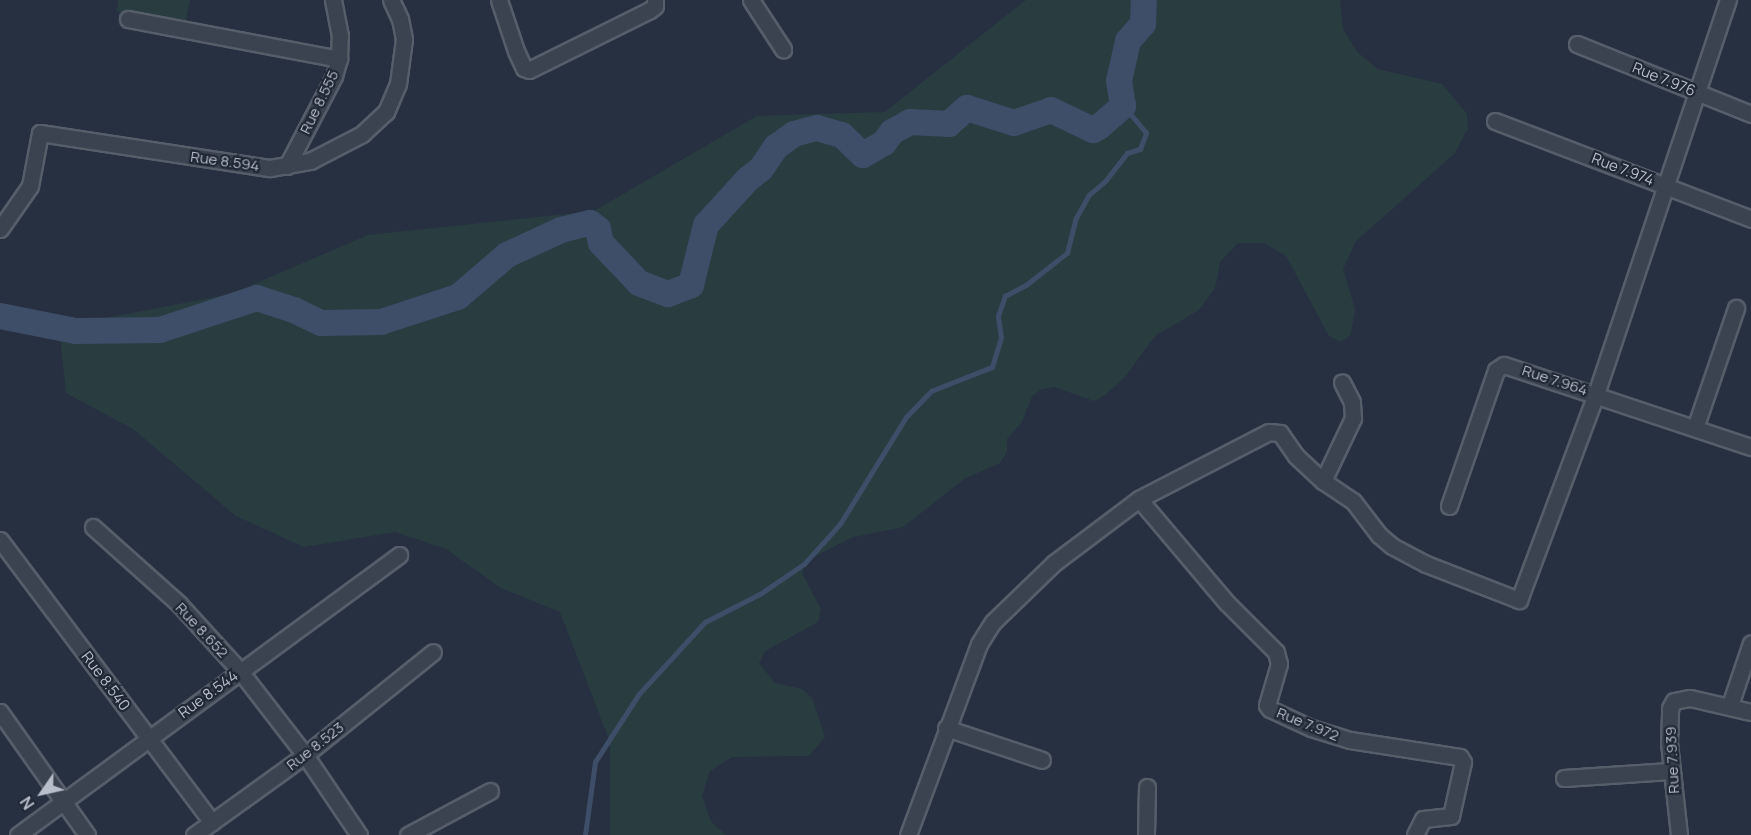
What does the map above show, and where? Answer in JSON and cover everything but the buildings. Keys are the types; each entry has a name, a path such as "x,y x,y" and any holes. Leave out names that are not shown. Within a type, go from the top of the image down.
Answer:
{"street":[{"name":"Rue 8.555","path":"287,166 334,76 339,59 340,36 333,0"},
{"name":"Rue 8.594","path":"0,229 30,186 40,133 243,165 287,166 324,155 362,134 386,112 398,84 404,50 400,19 391,0"},
{"path":"499,0 524,68 530,70 655,3"},
{"path":"771,0 754,4 783,49"},
{"path":"908,835 979,644 993,621 1054,562 1139,499 1273,431 1280,433 1296,456 1323,482 1353,501 1379,535 1392,546 1426,564 1519,600 1596,394 1728,0"},
{"path":"128,19 339,59"},
{"name":"Rue 7.976","path":"1577,44 1751,114"},
{"name":"Rue 7.974","path":"1495,121 1751,219"},
{"path":"1695,428 1736,308"},
{"name":"Rue 7.964","path":"1449,506 1496,370 1504,365 1751,447"},
{"path":"1323,482 1353,418 1352,402 1342,382"},
{"name":"Rue 7.972","path":"1139,499 1227,603 1276,652 1279,664 1267,705 1270,709 1311,728 1350,740 1460,757 1463,762 1451,816 1423,819 1415,835"},
{"name":"Rue 8.652","path":"93,526 179,604 240,671 304,755 359,835"},
{"name":"Rue 8.540","path":"0,540 212,822"},
{"name":"Rue 8.544","path":"18,835 399,555"},
{"path":"1751,643 1730,705 1751,712"},
{"name":"Rue 8.523","path":"194,835 304,755 433,652"},
{"name":"Rue 7.939","path":"1679,835 1670,771 1670,708 1674,701 1690,698 1730,705"},
{"path":"0,712 87,835"},
{"path":"946,728 1042,760"},
{"path":"1564,778 1670,771"},
{"path":"1146,835 1147,787"},
{"path":"408,835 490,791"}],"green space":[{"path":"118,0 190,0 185,24 117,11"},
{"path":"1026,0 1340,0 1343,29 1357,52 1378,69 1442,84 1467,114 1468,128 1455,153 1356,241 1343,269 1355,309 1351,334 1341,342 1329,336 1286,256 1264,243 1238,243 1220,262 1215,288 1199,310 1155,336 1124,378 1105,395 1094,401 1055,387 1042,389 1032,396 1022,422 1007,439 1007,452 1000,463 964,479 903,527 853,537 806,561 802,573 821,609 818,622 765,651 759,663 775,683 802,689 812,698 825,737 809,756 732,757 710,771 702,796 711,822 726,835 610,835 610,742 560,612 501,588 446,549 395,532 304,547 236,516 133,429 66,393 59,327 231,294 368,235 594,211 757,116 885,112"}],"waterway":[{"path":"0,316 76,331 160,330 257,298 294,310 321,323 381,322 458,297 507,255 561,230 590,223 598,229 601,243 639,283 668,294 691,285 706,225 748,179 761,169 776,147 794,134 817,128 842,135 863,155 884,143 892,132 910,122 949,124 967,108 1014,123 1051,110 1093,130 1099,127 1123,106 1119,81 1128,41 1143,24 1144,0"},
{"path":"585,835 595,762 639,694 705,622 760,594 804,564 840,524 906,417 931,391 992,367 1001,338 998,316 1005,296 1026,285 1067,253 1076,218 1089,195 1106,180 1127,153 1140,149 1146,133 1123,106"}]}
